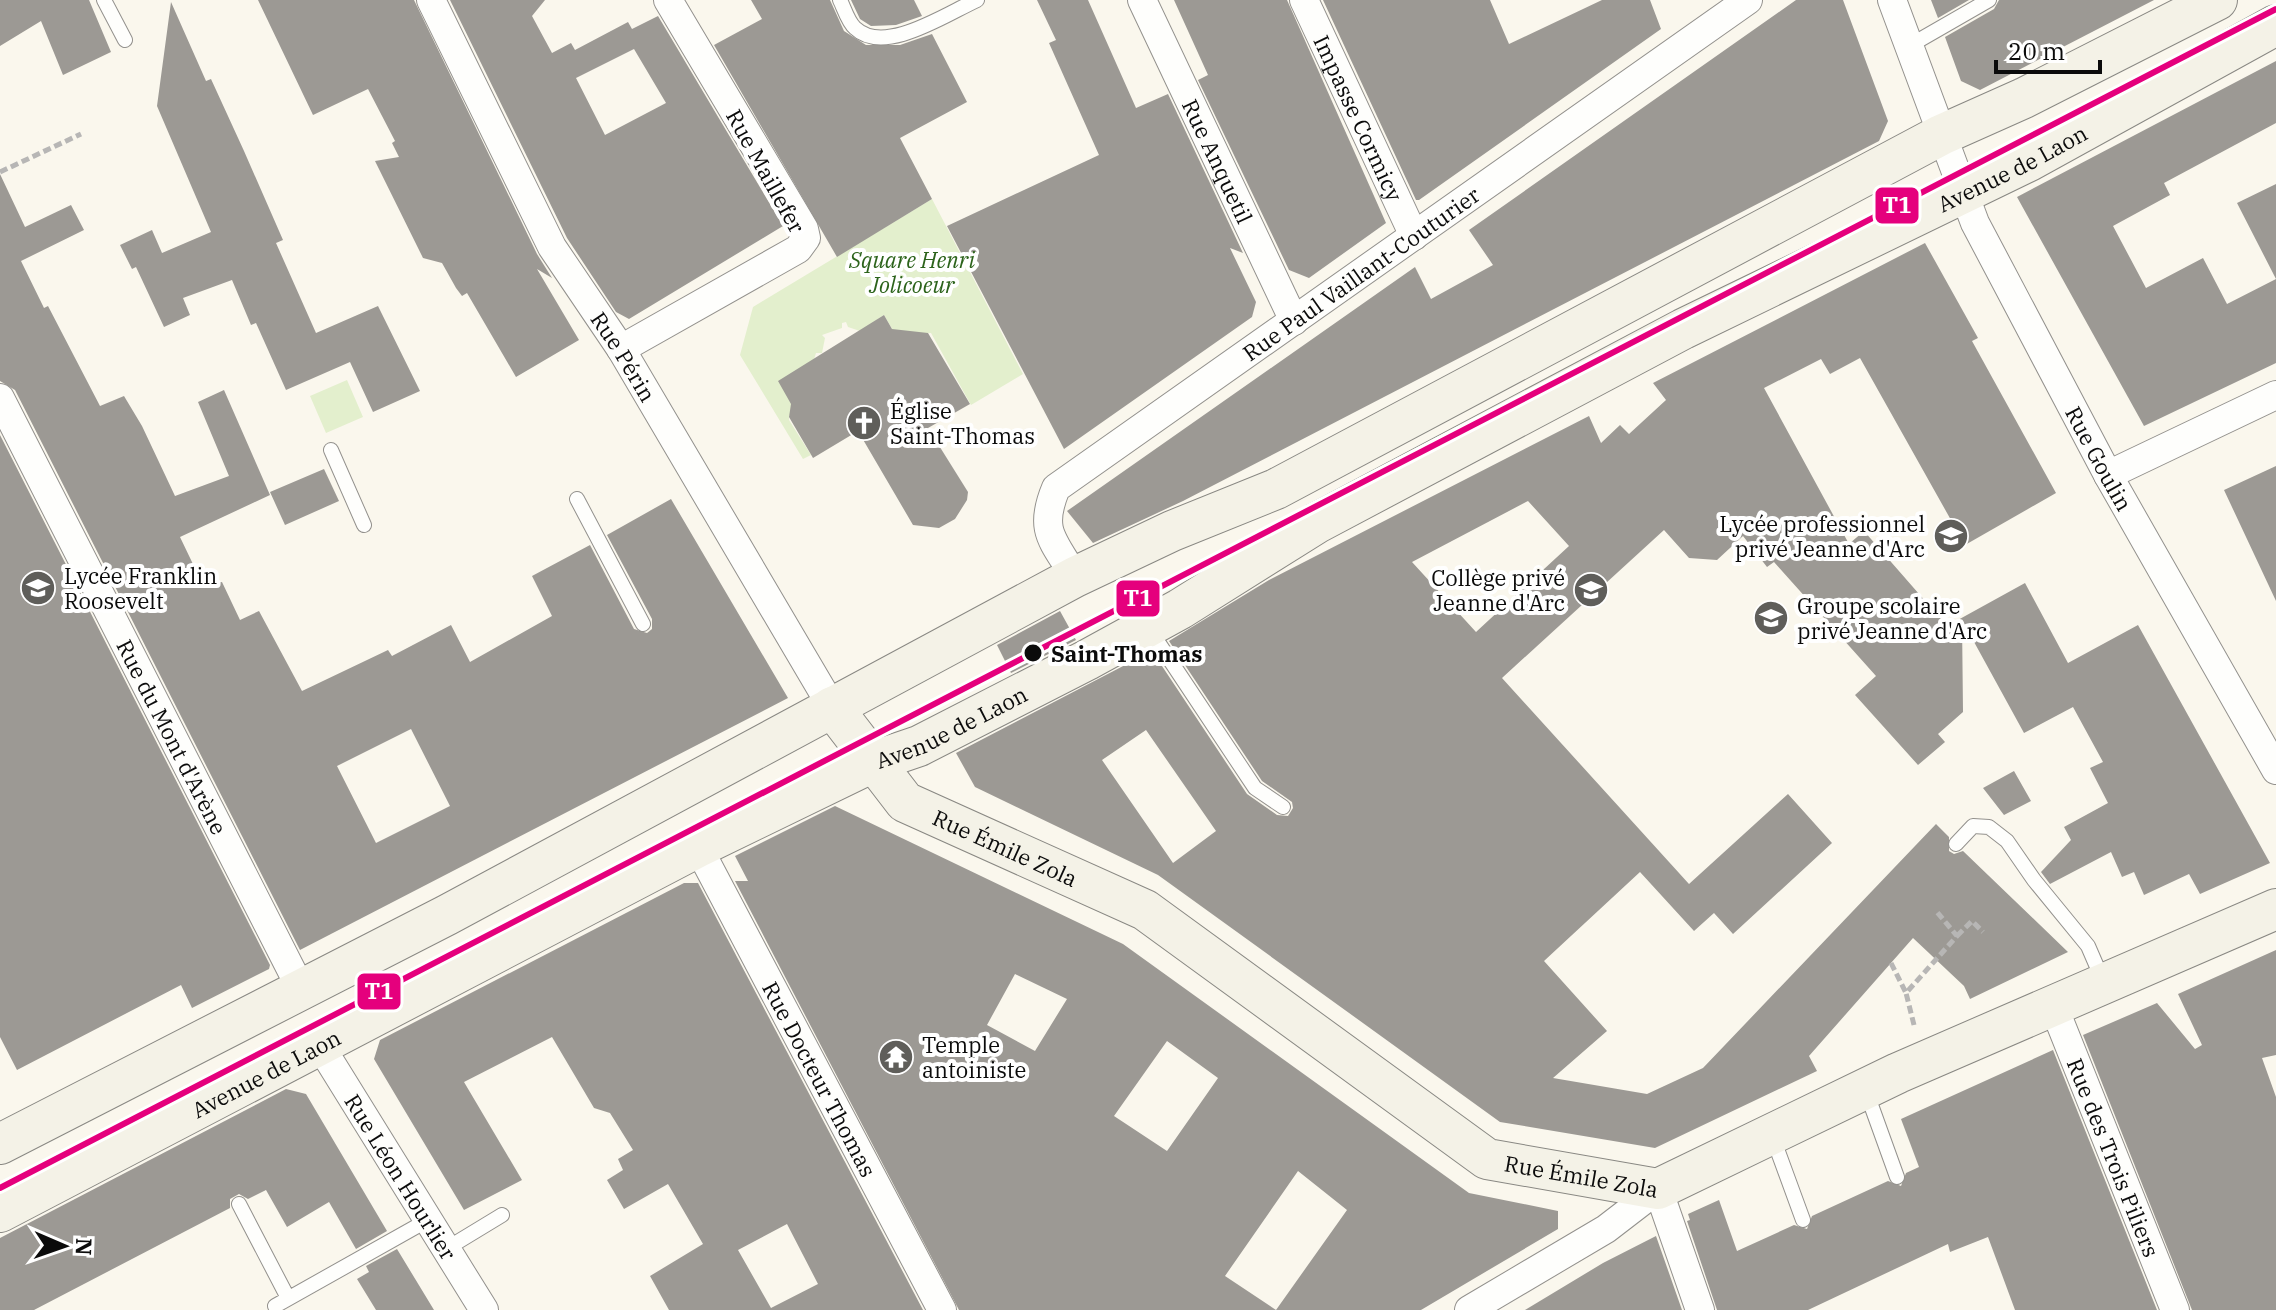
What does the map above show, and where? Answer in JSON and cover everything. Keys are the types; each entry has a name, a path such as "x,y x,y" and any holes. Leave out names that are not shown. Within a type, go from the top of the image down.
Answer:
{"main road":[{"path":"0,1144 301,989 1075,577 1172,531 1276,489 1941,135 2024,98 2217,0"},
{"name":"Avenue de Laon","path":"0,1212 698,847 875,761 919,746 1147,627 1317,523 1683,329 2029,161 2276,25"},
{"name":"Rue Émile Zola","path":"832,707 905,802 1145,910 1487,1159 1658,1189 1865,1089 2276,909"}],"street":[{"name":"Rue Périn","path":"431,0 552,247 621,349 832,707"},
{"name":"Rue Maillefer","path":"621,349 798,249 806,238 668,0"},
{"name":"Rue Anquetil","path":"1142,0 1294,321"},
{"name":"Impasse Cormicy","path":"1304,0 1414,236"},
{"name":"Rue Paul Vaillant-Couturier","path":"1075,577 1047,531 1046,511 1056,488 1748,0"},
{"name":"Rue Goulin","path":"1892,0 1975,223 2108,475 2276,770"},
{"path":"2108,475 2276,395"},
{"name":"Rue du Mont d'Arène","path":"0,398 301,989"},
{"name":"Rue Docteur Thomas","path":"698,847 942,1310"},
{"name":"Rue des Trois Piliers","path":"2053,1005 2175,1310"},
{"name":"Rue Léon Hourlier","path":"319,1044 484,1310"},
{"path":"1469,1310 1606,1229 1658,1189 1700,1310"}],"lane":[{"path":"104,0 125,40"},
{"path":"840,0 853,27 872,38 889,40 977,0"},
{"path":"1909,46 1989,0"},
{"path":"331,450 364,525"},
{"path":"577,499 643,624"},
{"path":"1147,627 1255,788 1283,807"},
{"path":"1956,844 1973,826 1989,827 2007,841 2034,880 2088,946 2104,984"},
{"path":"1865,1089 1897,1177"},
{"path":"1772,1134 1803,1220"},
{"path":"239,1204 282,1302 428,1220"},
{"path":"446,1249 502,1215"}],"path":[{"path":"0,172 81,134"},
{"path":"1937,912 1957,936"},
{"path":"1906,993 1972,921 1983,932"},
{"path":"1891,963 1906,993 1915,1030"}],"green space":[{"name":"Square Henri Jolicoeur","path":"932,199 1023,374 971,405 931,333 905,351 884,315 860,331 848,327 846,322 842,323 842,328 822,335 825,338 822,353 816,353 797,414 789,415 789,420 811,455 803,459 740,355 753,307"},
{"path":"347,380 363,417 326,433 310,396"}],"building":[{"path":"0,0 89,0 111,52 63,75 41,21 0,46"},
{"path":"258,0 414,0 537,254 552,278 537,269 579,340 516,377 467,293 462,296 442,263 423,258 375,161 399,157 392,143 395,141 368,89 313,115"},
{"path":"450,0 545,0 532,16 552,53 571,43 575,50 628,22 632,29 658,16 783,226 629,319 616,312 567,238","holes":["634,49 666,103 605,135 576,78"]},
{"path":"751,0 830,0 844,31 866,45 900,45 932,34 967,102 900,138 932,199 837,257 714,45 762,19"},
{"path":"851,0 914,0 922,16 896,25 871,26 860,19"},
{"path":"1037,0 1088,0 1136,108 1168,94 1243,253 1230,248 1256,302 1252,317 1064,449 947,226 1099,155 1049,43 1056,40"},
{"path":"1174,0 1287,0 1386,223 1309,278 1289,270 1198,80 1208,75"},
{"path":"1323,0 1490,0 1509,44 1602,0 1650,0 1661,29 1416,200"},
{"path":"1796,0 1843,0 1888,121 1879,141 1183,501 1093,543 1067,511 1415,267 1431,299 1493,265 1469,230"},
{"path":"1931,0 1969,0 1938,18"},
{"path":"1999,0 2154,0 1980,90 1961,81 1945,37 1994,9"},
{"path":"171,2 206,81 211,79 283,240 276,243 316,333 378,306 420,391 373,412 350,362 286,390 256,323 251,325 232,280 183,298 190,315 164,327 136,267 132,269 120,245 152,230 162,253 211,232 157,106"},
{"path":"2276,61 2276,123 2164,183 2170,195 2113,226 2146,288 2203,258 2227,304 2276,279 2276,363 2144,426 2017,197"},
{"path":"0,174 25,227 71,205 84,230 21,261 100,406 124,396 142,426 175,496 229,476 198,402 224,390 270,495 180,537 203,585 222,582 240,620 259,611 302,691 388,650 392,656 451,625 470,662 552,616 532,576 590,545 634,629 647,633 652,629 652,619 607,535 671,499 788,698 300,950 15,390 0,381","holes":["411,729 450,806 376,843 337,766"]},
{"path":"2276,184 2276,279 2237,203"},
{"path":"1925,243 1978,338 1972,341 2056,493 1965,545 1860,358 1830,374 1821,359 1764,388 1849,544 1864,531 1947,626 2025,583 2068,663 2138,625 2270,863 2200,894 2189,874 2144,895 2134,872 2122,877 2111,852 2050,884 2041,872 2071,840 2064,827 2108,803 2090,768 2103,762 2073,707 2024,733 1962,620 1963,712 1938,734 1945,742 1918,765 1855,695 1876,676 1774,562 1767,567 1743,536 1717,560 1689,558 1664,530 1502,678 1689,884 1788,794 1832,843 1733,934 1714,913 1694,931 1640,872 1544,961 1607,1031 1553,1078 1647,1094 1703,1068 1936,824 1949,837 1949,851 1954,854 1963,851 2068,952 1970,999 1964,986 1913,938 1809,1056 1817,1071 1655,1148 1500,1122 1158,875 975,787 956,753 1152,651 1247,794 1277,815 1288,816 1293,808 1292,802 1262,781 1169,641 1269,580 1589,416 1601,443 1620,425 1629,434 1666,400 1653,383","holes":["1528,501 1569,546 1476,632 1412,562","1146,730 1216,831 1173,863 1102,760"]},
{"name":"Église Saint-Thomas","path":"884,315 892,329 928,333 970,404 928,428 968,492 967,500 955,519 939,528 913,525 858,431 813,458 789,417 791,404 778,381"},
{"path":"0,435 270,965 269,969 192,1008 181,985 17,1070 0,1037"},
{"path":"2276,466 2276,601 2224,490"},
{"path":"324,469 339,501 285,525 270,492"},
{"path":"1060,611 1076,640 1011,673 997,645"},
{"path":"2014,771 2031,801 2004,815 1983,788"},
{"path":"835,806 1123,944 1469,1193 1558,1211 1558,1229 1421,1310 1276,1310 959,1310 735,881 748,881 735,856","holes":["1015,974 1067,999 1035,1051 987,1025","1167,1041 1218,1078 1167,1151 1114,1116","1298,1171 1347,1210 1276,1310 1225,1276"]},
{"path":"684,883 698,883 923,1310 669,1310 650,1276 703,1244 668,1184 624,1209 607,1180 623,1170 618,1159 633,1150 610,1113 594,1108 552,1037 464,1082 522,1180 464,1210 374,1059 380,1040","holes":["787,1224 818,1284 771,1308 738,1250"]},
{"path":"2276,950 2276,1055 2262,1058 2276,1097 2276,1310 2192,1310 2083,1035 2157,1003 2195,1049 2202,1045 2178,994"},
{"path":"2053,1050 2157,1310 2015,1310 1988,1237 1950,1252 1948,1244 1808,1310 1717,1310 1687,1221 1690,1220 1688,1214 1719,1200 1737,1251 1794,1225 1807,1229 1812,1216 1888,1181 1901,1186 1906,1173 1919,1167 1901,1119"},
{"path":"286,1089 306,1094 387,1231 356,1249 329,1202 287,1227 266,1190 248,1199 239,1194 230,1199 230,1208 34,1310 0,1310 0,1238"},
{"path":"1656,1236 1682,1310 1525,1310 1603,1263"},
{"path":"397,1249 434,1310 376,1310 357,1279 369,1272 366,1266"}],"transit line":[{"name":"T1","path":"0,1188 2276,9"}],"place":[{"name":"Église Saint-Thomas","path":"864,423"},
{"name":"Lycée professionnel privé Jeanne d'Arc","path":"1951,536"},
{"name":"Lycée Franklin Roosevelt","path":"38,588"},
{"name":"Collège privé Jeanne d'Arc","path":"1591,590"},
{"name":"Groupe scolaire privé Jeanne d'Arc","path":"1771,618"},
{"name":"Saint-Thomas","path":"1033,653"},
{"name":"Temple antoiniste","path":"896,1057"}]}
